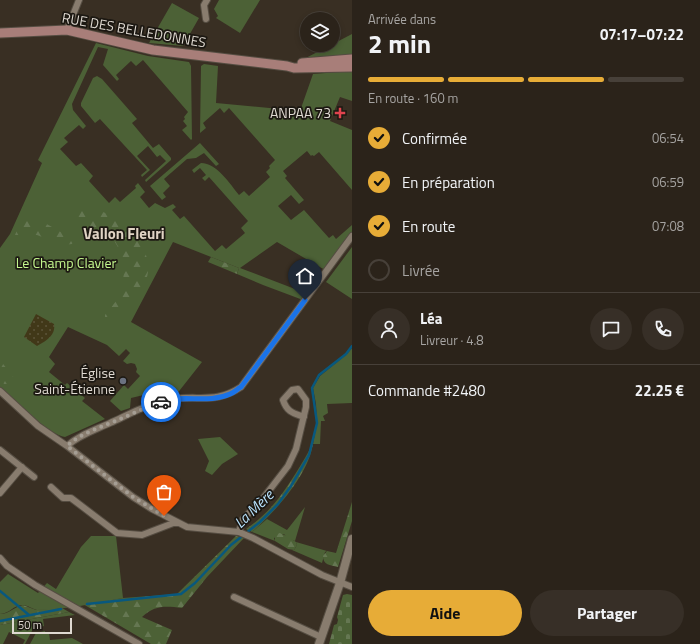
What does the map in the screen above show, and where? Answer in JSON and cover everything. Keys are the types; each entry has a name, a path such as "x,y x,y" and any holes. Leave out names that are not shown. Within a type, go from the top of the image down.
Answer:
{"main road":[{"name":"RUE DES BELLEDONNES","path":"0,33 67,30 153,50 303,69 352,68"},
{"name":"RUE DES BELLEDONNES","path":"287,66 296,63 352,59"}],"street":[{"path":"67,30 79,0"},
{"path":"206,19 204,5 207,0"},
{"path":"67,446 74,439 96,428 143,408 174,399 213,398 230,394 241,387 352,236"},
{"path":"240,533 243,518 261,501 288,466 296,449 304,417 306,400 298,389 292,390 286,394 283,400 285,408 304,417"},
{"path":"0,392 38,426 67,446 133,497 176,522 187,527 240,533 254,538 309,568 352,587"},
{"path":"0,450 34,477"},
{"path":"0,493 22,467"},
{"path":"51,488 63,498 71,498 117,533 142,535 176,522"},
{"path":"234,597 320,640 340,583 352,539"},
{"path":"0,558 7,566 35,585 139,644"}],"green space":[{"path":"219,0 260,0 240,33 216,18 218,16 214,9"},
{"path":"172,3 199,18 183,46 149,43"},
{"path":"352,34 352,55 302,60 317,52 340,52 340,40"},
{"name":"Le Champ Clavier","path":"96,43 148,56 189,62 191,66 192,139 191,140 182,130 187,126 183,121 188,112 143,60 136,66 131,61 116,75 119,79 117,81 103,65 108,49 98,47 72,104 73,110 86,126 83,129 79,125 64,138 68,142 60,149 76,166 81,163 93,176 89,181 109,203 115,197 120,202 136,188 135,186 138,183 145,192 140,197 149,208 155,203 165,208 173,204 176,207 172,210 180,219 184,216 215,251 222,245 226,249 245,233 241,228 248,221 209,177 205,181 202,178 206,175 200,168 194,173 192,170 201,163 212,166 223,175 239,195 244,191 249,196 270,177 266,172 275,160 229,108 224,113 220,108 203,123 206,128 200,133 201,66 204,64 218,66 216,103 300,111 313,74 352,71 352,101 340,97 330,121 352,130 352,190 319,152 314,156 311,156 307,151 283,171 287,176 285,178 304,200 299,204 291,195 278,206 291,220 304,210 329,238 333,235 336,239 352,225 352,232 325,270 277,242 240,268 308,294 303,300 237,274 239,268 173,242 131,322 202,362 176,395 164,398 165,390 131,398 130,408 121,411 110,401 124,385 128,389 140,376 136,372 137,369 135,364 127,364 123,361 130,353 126,349 119,356 107,345 68,327 49,357 55,364 49,372 65,385 67,383 85,398 82,401 105,419 65,437 58,435 41,424 0,387 0,248 10,234 42,163 38,160"},
{"path":"97,76 102,79 137,119 132,123 153,148 159,144 171,158 171,160 146,182 145,180 166,161 160,155 157,157 148,146 137,156 150,170 142,177 141,175 147,170 100,119 95,123 81,106 93,78"},
{"path":"200,143 219,164 216,166 204,153 196,158 187,159 164,179 170,186 163,193 166,197 162,200 150,186"},
{"path":"85,206 111,215 127,227 143,247 148,263 147,276 138,293 123,312 116,318 108,321 105,315 117,300 123,287 124,264 121,252 113,239 88,228 75,219 75,214 78,208"},
{"path":"25,212 61,232 63,229 73,242 72,244 63,245 37,235 15,235"},
{"path":"352,247 352,299 326,282"},
{"path":"211,257 239,268 237,274 208,262"},
{"path":"352,348 352,403 327,404 328,413 323,416 325,421 321,421 320,444 313,444 317,423 313,388 320,376 347,354"},
{"path":"0,360 14,378 13,384 4,384 0,380"},
{"path":"220,437 238,454 222,464 212,475 205,471 209,461 198,439"},
{"path":"313,444 305,468 290,492 271,514 252,532 246,529 265,514 280,497"},
{"path":"352,502 352,521 338,567 330,565 324,561 323,556 327,551 336,553"},
{"path":"305,507 295,541 287,538 284,534 274,538 275,541 252,532 267,519 287,530"},
{"path":"279,533 296,542 297,545 294,550 288,549 275,541 275,536"},
{"path":"91,536 116,536 123,598 48,610 37,610 19,605 6,613 0,614 0,582 8,574 38,593 47,583 56,589 81,547"},
{"path":"236,536 244,538 207,577 182,608 160,607 151,610 142,617 172,630 166,644 151,644 83,604 123,598 177,594"},
{"path":"296,542 327,551 325,552 322,563 292,550 294,550 297,545"},
{"path":"343,595 352,595 352,644 329,644 334,625 337,624 337,617"},
{"path":"23,605 36,610 62,608 69,612 0,625 0,614 6,613"},
{"path":"69,612 75,615 43,619 44,626 33,629 25,644 23,644 25,640 9,632 3,644 0,644 0,625"},
{"path":"45,631 45,633 49,633 50,640 72,638 83,644 30,644 36,633"}],"sand":[{"path":"36,314 54,324 50,337 37,346 24,337"}],"waterway":[{"name":"La Mère","path":"87,604 181,594 195,583 231,545 260,522 278,504 291,486 309,455 317,423 312,388 319,375 346,354 352,346"},
{"path":"0,591 29,615"},
{"name":"La Mère","path":"0,621 61,609"}],"way so far":[{"path":"161,402 96,428 74,439 67,446 133,497 164,516"}],"place":[{"name":"ANPAA 73","path":"340,113"},
{"name":"Église Saint-Étienne","path":"123,381"}],"district":[{"name":"Vallon Fleuri","path":"124,234"}],"route":[{"path":"161,402 174,399 213,398 230,394 241,387 305,300"}]}
